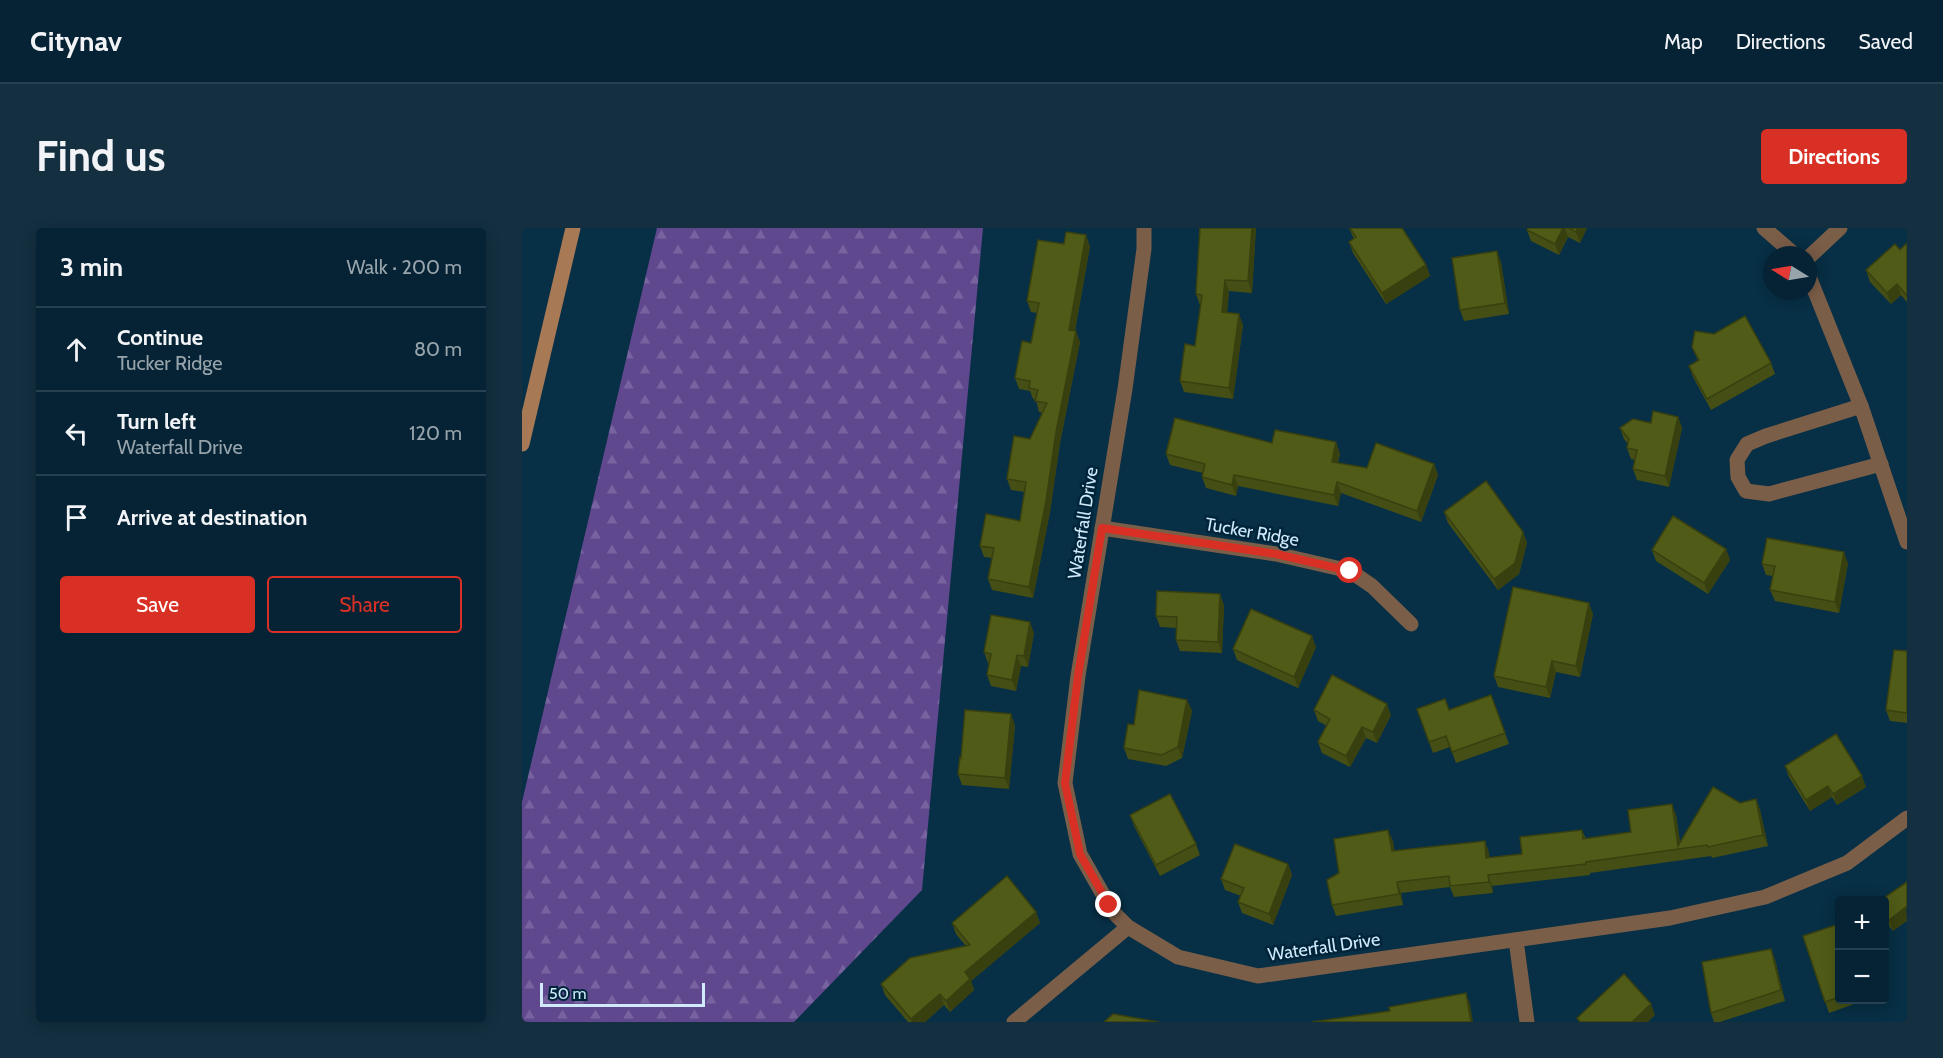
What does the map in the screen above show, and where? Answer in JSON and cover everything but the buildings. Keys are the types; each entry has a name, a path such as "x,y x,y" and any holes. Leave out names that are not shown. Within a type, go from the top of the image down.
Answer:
{"main road":[{"path":"522,444 573,228"}],"street":[{"name":"Waterfall Drive","path":"1144,228 1144,249 1125,389 1078,676 1065,783 1080,854 1113,912 1128,927 1178,957 1258,976 1516,940 1670,918 1765,897 1848,862 1907,818"},
{"path":"1764,228 1785,246"},
{"path":"1817,250 1840,228"},
{"path":"1817,296 1861,406 1907,542"},
{"path":"1861,406 1747,444 1737,460 1738,477 1746,491 1769,494 1881,465"},
{"name":"Tucker Ridge","path":"1102,528 1276,554 1350,571 1372,586 1411,624"},
{"path":"1014,1022 1128,927"},
{"path":"1516,940 1527,1022"}],"green space":[{"path":"657,228 983,228 922,890 794,1022 522,1022 522,802"}],"route":[{"path":"1109,905 1080,854 1065,783 1078,676 1102,528 1276,554 1350,571"}]}
